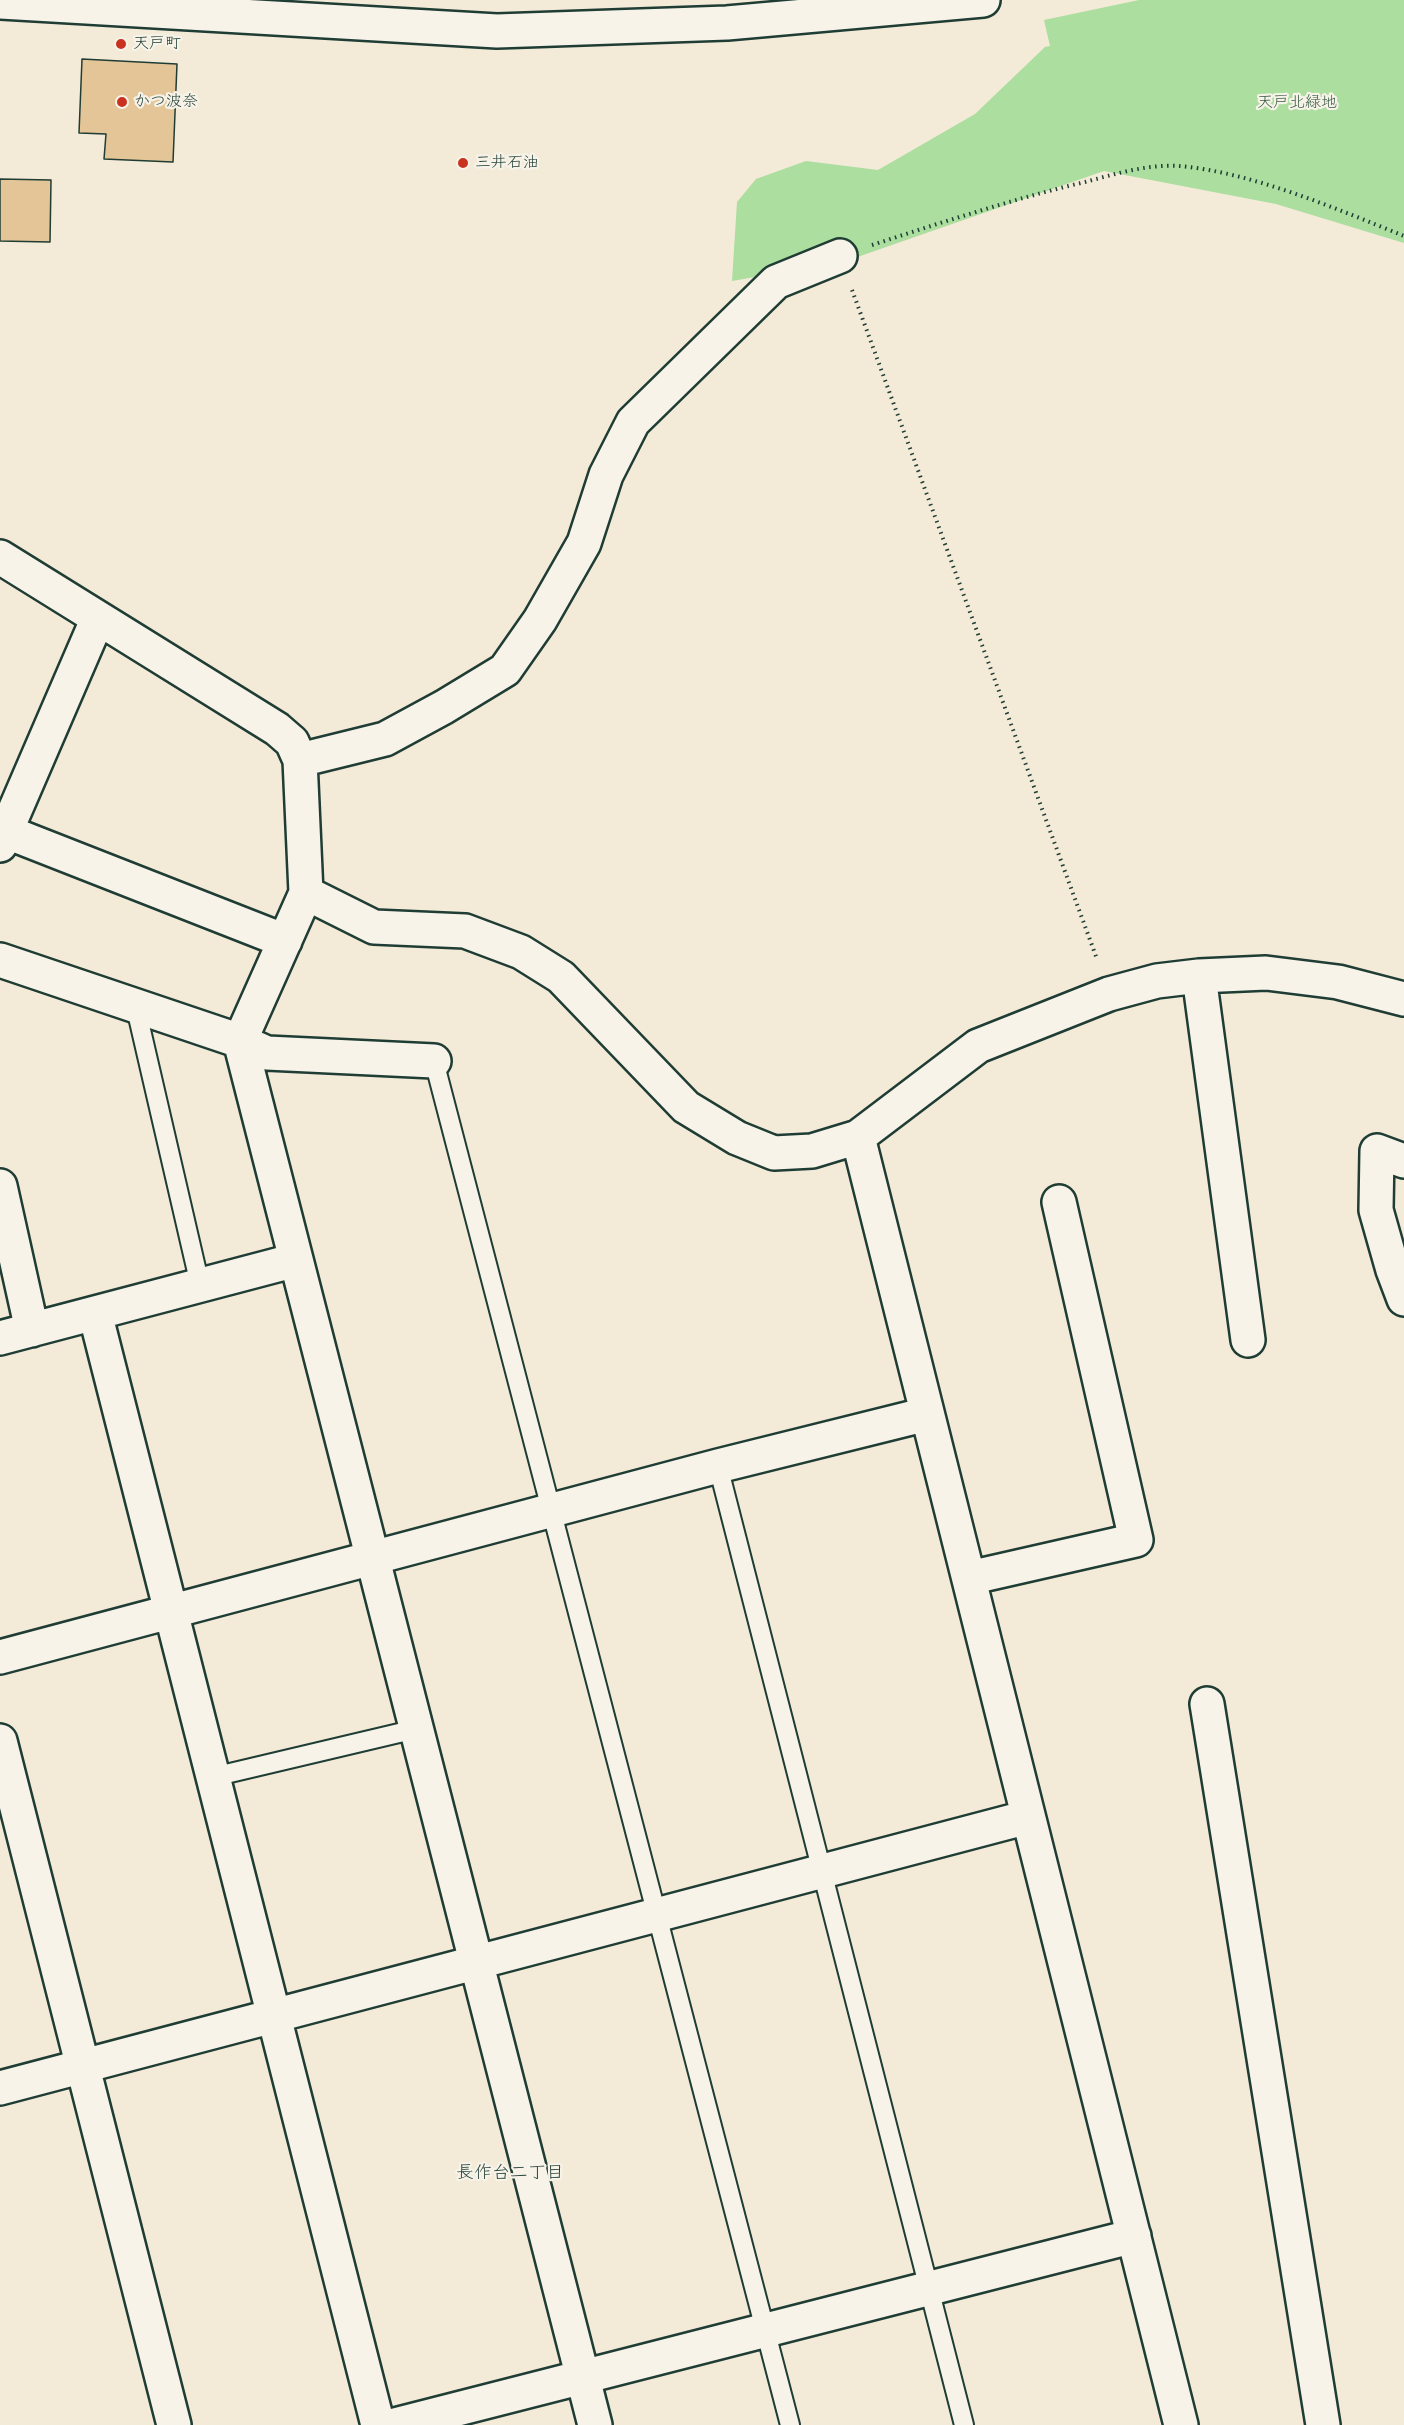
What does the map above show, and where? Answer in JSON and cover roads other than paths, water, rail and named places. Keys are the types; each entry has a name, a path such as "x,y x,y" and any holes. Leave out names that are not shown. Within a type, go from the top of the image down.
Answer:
{"street":[{"path":"0,2 84,3 497,31 727,23 983,0"},
{"path":"300,760 385,739 444,707 504,670 540,620 584,543 606,475 633,422 776,282 840,256"},
{"path":"0,557 277,729 292,742 300,760 306,893 240,1041 595,2425"},
{"path":"98,618 3,839 285,941"},
{"path":"306,893 374,927 465,931 521,952 561,977 686,1107 737,1138 774,1153 812,1151 858,1137 978,1046 1109,994 1157,981 1199,976 1266,973 1338,982 1404,999"},
{"path":"0,960 135,1004 240,1041 267,1053 434,1061"},
{"path":"1199,976 1248,1340"},
{"path":"858,1137 1181,2425"},
{"path":"1404,1161 1377,1151 1376,1210 1404,1299"},
{"path":"0,1186 32,1330"},
{"path":"969,1578 1136,1540 1059,1202"},
{"path":"0,1338 297,1260"},
{"path":"95,1313 378,2425"},
{"path":"0,1657 718,1466 927,1414"},
{"path":"1207,1704 1323,2425"},
{"path":"0,1741 174,2425"},
{"path":"0,2088 1028,1817"},
{"path":"395,2425 1134,2236"}],"lane":[{"path":"135,1004 200,1285"},
{"path":"434,1061 790,2425"},
{"path":"718,1466 964,2425"},
{"path":"213,1777 416,1730"}],"place":[{"name":"天戸町","path":"121,44"},
{"name":"かつ波奈","path":"122,102"},
{"name":"三井石油","path":"463,163"}],"district":[{"name":"長作台二丁目","path":"510,2173"}],"park label":[{"name":"天戸北緑地","path":"1297,103"}]}
